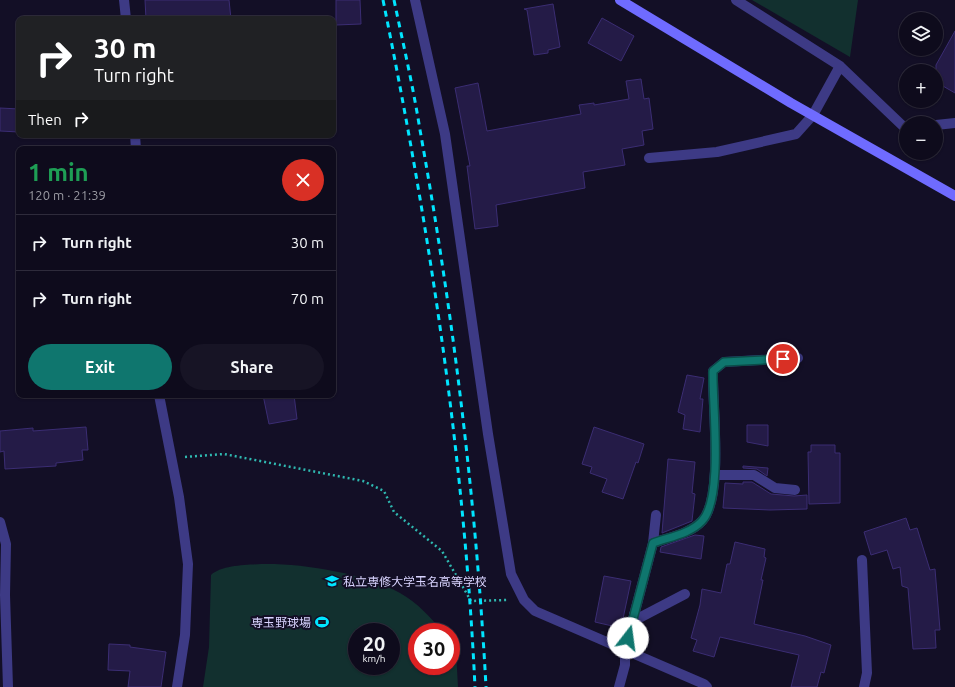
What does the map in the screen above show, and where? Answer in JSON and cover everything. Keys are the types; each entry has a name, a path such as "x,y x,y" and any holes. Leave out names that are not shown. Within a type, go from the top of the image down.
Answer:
{"street":[{"path":"124,0 126,16"},
{"path":"415,0 445,134 488,434 511,574 524,600 535,611 704,684 707,687"},
{"path":"620,0 813,115 955,196"},
{"path":"736,0 840,66 899,123"},
{"path":"649,158 716,152 796,134 813,115 840,66"},
{"path":"943,124 955,123"},
{"path":"653,543 692,530 704,520 712,499 715,475 713,371 724,362 798,358"},
{"path":"159,398 180,497 188,564 185,634 177,687"},
{"path":"715,475 754,475 775,488 795,490"},
{"path":"619,687 625,665 625,650 653,543 656,515"},
{"path":"0,522 6,544 5,595 8,687"},
{"path":"862,560 867,673 864,687"},
{"path":"634,614 641,617 685,594"}],"path":[{"path":"172,457 224,454 363,481 384,491 394,512 442,551 471,601 524,600"}],"green space":[{"path":"752,0 858,0 850,57"},
{"name":"専玉野球場","path":"277,564 314,567 369,580 400,593 418,606 435,623 408,623 408,675 457,675 458,687 203,687 209,647 211,575 221,569 241,565"}],"building":[{"path":"145,0 229,0 231,16 146,16"},
{"path":"336,0 360,0 361,24 336,25"},
{"path":"553,4 560,47 548,50 548,53 534,55 527,10 524,9"},
{"path":"602,18 634,36 621,61 588,43"},
{"path":"955,31 955,93 943,86 943,64 937,64 941,56 943,56 943,52"},
{"path":"641,79 644,99 649,98 653,129 642,131 644,145 622,149 625,165 583,172 585,188 496,205 498,226 475,229 467,166 470,166 455,88 478,83 487,131 581,114 579,105 594,103 594,105 629,99 626,81"},
{"path":"0,108 16,109 16,132 0,131"},
{"path":"687,375 704,378 700,399 703,399 700,432 683,429 685,415 678,412"},
{"path":"264,398 294,398 297,419 269,424"},
{"path":"747,425 768,425 768,446 747,442"},
{"path":"86,427 88,450 82,450 83,460 56,463 56,466 5,469 4,451 0,452 0,431 33,428 33,431"},
{"path":"594,427 644,444 623,499 602,492 607,479 590,473 592,467 582,464"},
{"path":"811,445 835,445 835,453 840,453 840,503 809,504 808,452 811,452"},
{"path":"668,459 695,462 692,493 695,494 692,521 662,533"},
{"path":"743,466 768,468 767,476 757,469 743,468"},
{"path":"743,482 752,482 771,494 794,496 807,495 807,509 770,510 723,508 725,483 743,484"},
{"path":"906,518 910,530 917,528 930,570 935,569 940,630 935,630 936,648 913,649 908,588 902,586 900,567 893,569 887,550 871,555 864,532"},
{"path":"695,535 704,536 701,559 660,552 661,547"},
{"path":"735,542 765,549 764,557 766,558 761,580 763,580 754,624 805,636 831,645 824,673 821,672 817,687 791,687 799,655 720,637 714,657 693,651 697,640 691,638 700,605 702,589 721,593 727,564 730,564"},
{"path":"604,576 631,581 621,628 595,622"},
{"path":"109,644 130,645 130,647 166,652 161,687 128,687 130,671 108,670"}],"railway":[{"path":"383,0 415,171 442,342 462,514 470,600 475,687"},
{"path":"394,0 408,65 432,199 453,338 462,407 476,547 486,687"}],"place":[{"name":"私立専修大学玉名高等学校","path":"332,581"},
{"name":"専玉野球場","path":"322,622"}],"route":[{"path":"628,638 653,543 692,530 704,520 712,499 715,475 713,371 724,362 783,359"}]}
